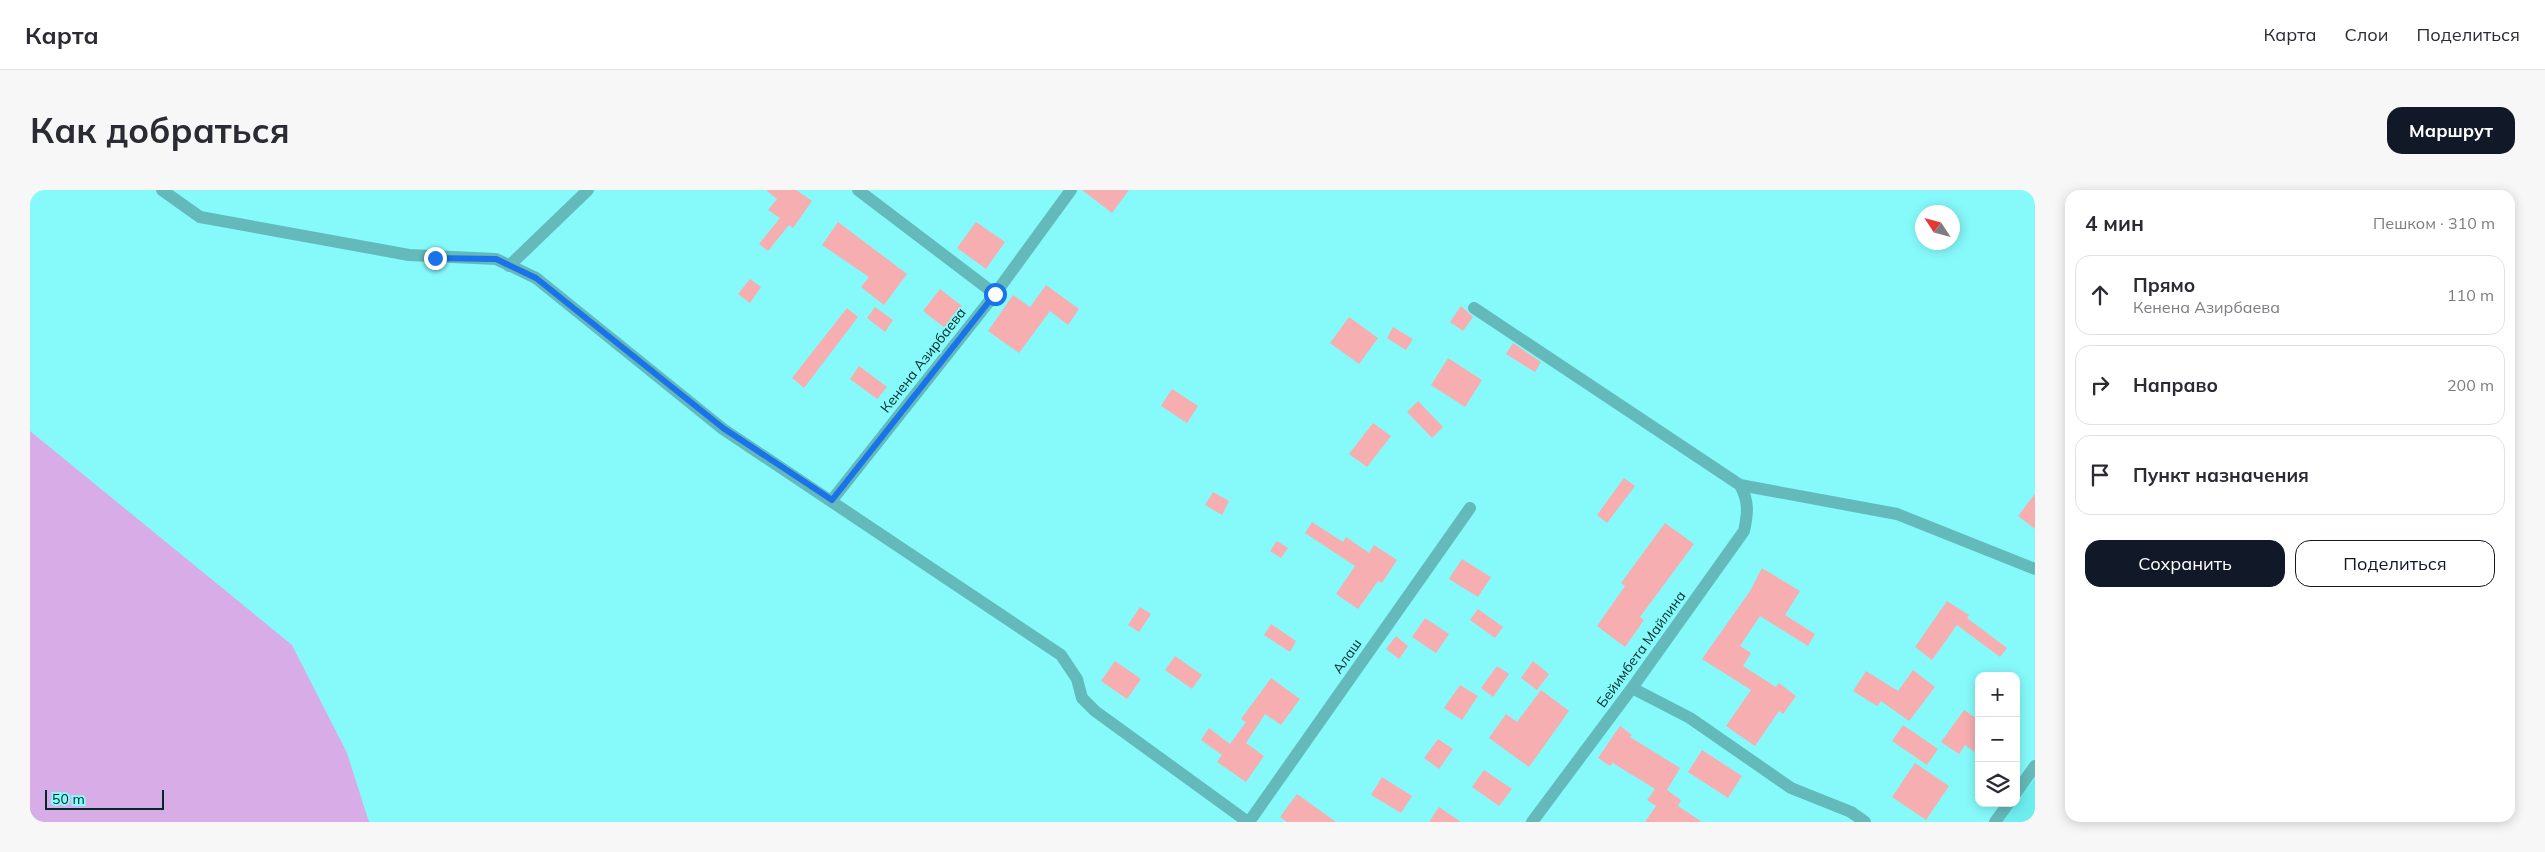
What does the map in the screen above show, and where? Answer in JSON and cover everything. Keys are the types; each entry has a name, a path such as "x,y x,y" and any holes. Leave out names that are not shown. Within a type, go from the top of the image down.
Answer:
{"street":[{"path":"162,190 200,216 409,255 496,259 536,278 723,428 1060,655 1077,679 1082,698 1095,711 1249,822"},
{"path":"509,266 588,190"},
{"path":"858,190 995,294"},
{"name":"Кенена Азирбаева","path":"832,500 995,294 1071,190"},
{"path":"1474,308 1740,485 1897,514 2035,569"},
{"name":"Бейимбета Майлина","path":"1532,822 1632,688 1744,531 1748,515 1747,498 1740,485"},
{"name":"Алаш","path":"1249,822 1470,508"},
{"path":"1632,688 1690,718 1791,788 1850,812 1865,822"},
{"path":"2020,787 2035,766"},
{"path":"1996,822 2006,807"}],"shaded area":[{"path":"30,431 292,645 347,753 369,822 30,822"},
{"path":"2035,778 2035,822 2003,822 2014,807 2020,807 2020,799"}],"building":[{"path":"766,190 796,190 812,201 793,228 789,225 768,251 759,244 780,218 768,210 777,199"},
{"path":"1082,190 1129,190 1112,213"},
{"path":"838,222 907,274 884,305 861,287 869,277 822,245"},
{"path":"976,222 1005,242 986,269 957,248"},
{"path":"750,279 761,287 750,303 738,294"},
{"path":"1046,285 1079,309 1068,325 1050,311 1019,353 988,331 1013,295 1030,307"},
{"path":"940,289 962,306 945,328 923,311"},
{"path":"1461,306 1473,317 1463,331 1450,322"},
{"path":"875,307 893,320 885,332 867,318"},
{"path":"847,308 858,317 804,388 792,378"},
{"path":"1349,317 1378,338 1359,364 1330,343"},
{"path":"1393,327 1413,339 1406,350 1387,338"},
{"path":"1513,343 1541,362 1535,372 1506,354"},
{"path":"1448,358 1482,380 1465,407 1431,385"},
{"path":"859,366 887,387 877,399 850,379"},
{"path":"1172,389 1198,406 1187,423 1161,406"},
{"path":"1418,401 1443,427 1432,438 1407,412"},
{"path":"1373,423 1391,436 1367,467 1349,454"},
{"path":"1624,478 1635,486 1607,523 1597,515"},
{"path":"1213,492 1229,501 1222,515 1205,505"},
{"path":"2035,494 2035,529 2018,516"},
{"path":"1312,522 1343,542 1346,537 1369,553 1374,545 1397,560 1382,583 1378,581 1358,609 1336,594 1355,566 1305,533"},
{"path":"1665,523 1694,544 1640,617 1644,620 1625,647 1597,626 1625,586 1621,583"},
{"path":"1277,541 1288,548 1281,558 1270,551"},
{"path":"1462,559 1491,577 1478,597 1449,579"},
{"path":"1762,568 1800,591 1785,615 1815,634 1808,646 1760,616 1740,646 1751,653 1743,666 1776,687 1779,683 1796,696 1783,714 1779,711 1755,746 1726,726 1751,690 1702,659 1750,591"},
{"path":"1947,601 1969,615 1967,618 2007,648 2000,657 1957,625 1932,660 1915,647"},
{"path":"1140,607 1151,614 1139,632 1128,625"},
{"path":"1478,609 1503,627 1495,638 1470,620"},
{"path":"1425,618 1449,634 1436,653 1412,637"},
{"path":"1271,624 1296,641 1290,652 1264,635"},
{"path":"1396,636 1408,646 1399,659 1386,649"},
{"path":"1175,656 1202,675 1192,689 1165,670"},
{"path":"1115,661 1141,679 1127,699 1101,681"},
{"path":"1533,661 1549,674 1537,690 1521,678"},
{"path":"1497,666 1509,674 1493,697 1481,688"},
{"path":"1913,670 1935,687 1909,721 1881,701 1877,706 1853,691 1866,671 1898,691"},
{"path":"1271,678 1300,699 1281,725 1265,714 1246,743 1264,756 1246,782 1217,762 1222,755 1201,740 1209,728 1230,744 1246,722 1241,719"},
{"path":"1460,685 1478,696 1462,720 1444,708"},
{"path":"1541,690 1569,711 1529,767 1489,738 1506,714 1517,722"},
{"path":"1964,710 1975,717 1975,752 1965,745 1959,754 1941,742"},
{"path":"1903,725 1938,749 1927,765 1892,741"},
{"path":"1620,726 1632,735 1630,737 1680,768 1667,790 1681,800 1678,806 1702,822 1645,822 1656,806 1647,800 1655,789 1613,763 1610,766 1598,758"},
{"path":"1438,739 1453,749 1439,769 1424,758"},
{"path":"1702,750 1742,776 1728,798 1688,772"},
{"path":"1915,763 1949,786 1926,820 1892,797"},
{"path":"1484,770 1512,789 1499,806 1472,787"},
{"path":"1382,777 1412,796 1401,813 1371,795"},
{"path":"1297,794 1336,822 1287,822 1280,817"},
{"path":"1439,807 1461,822 1429,822"}],"route":[{"path":"435,258 496,259 536,278 723,428 832,500 995,294"}]}
